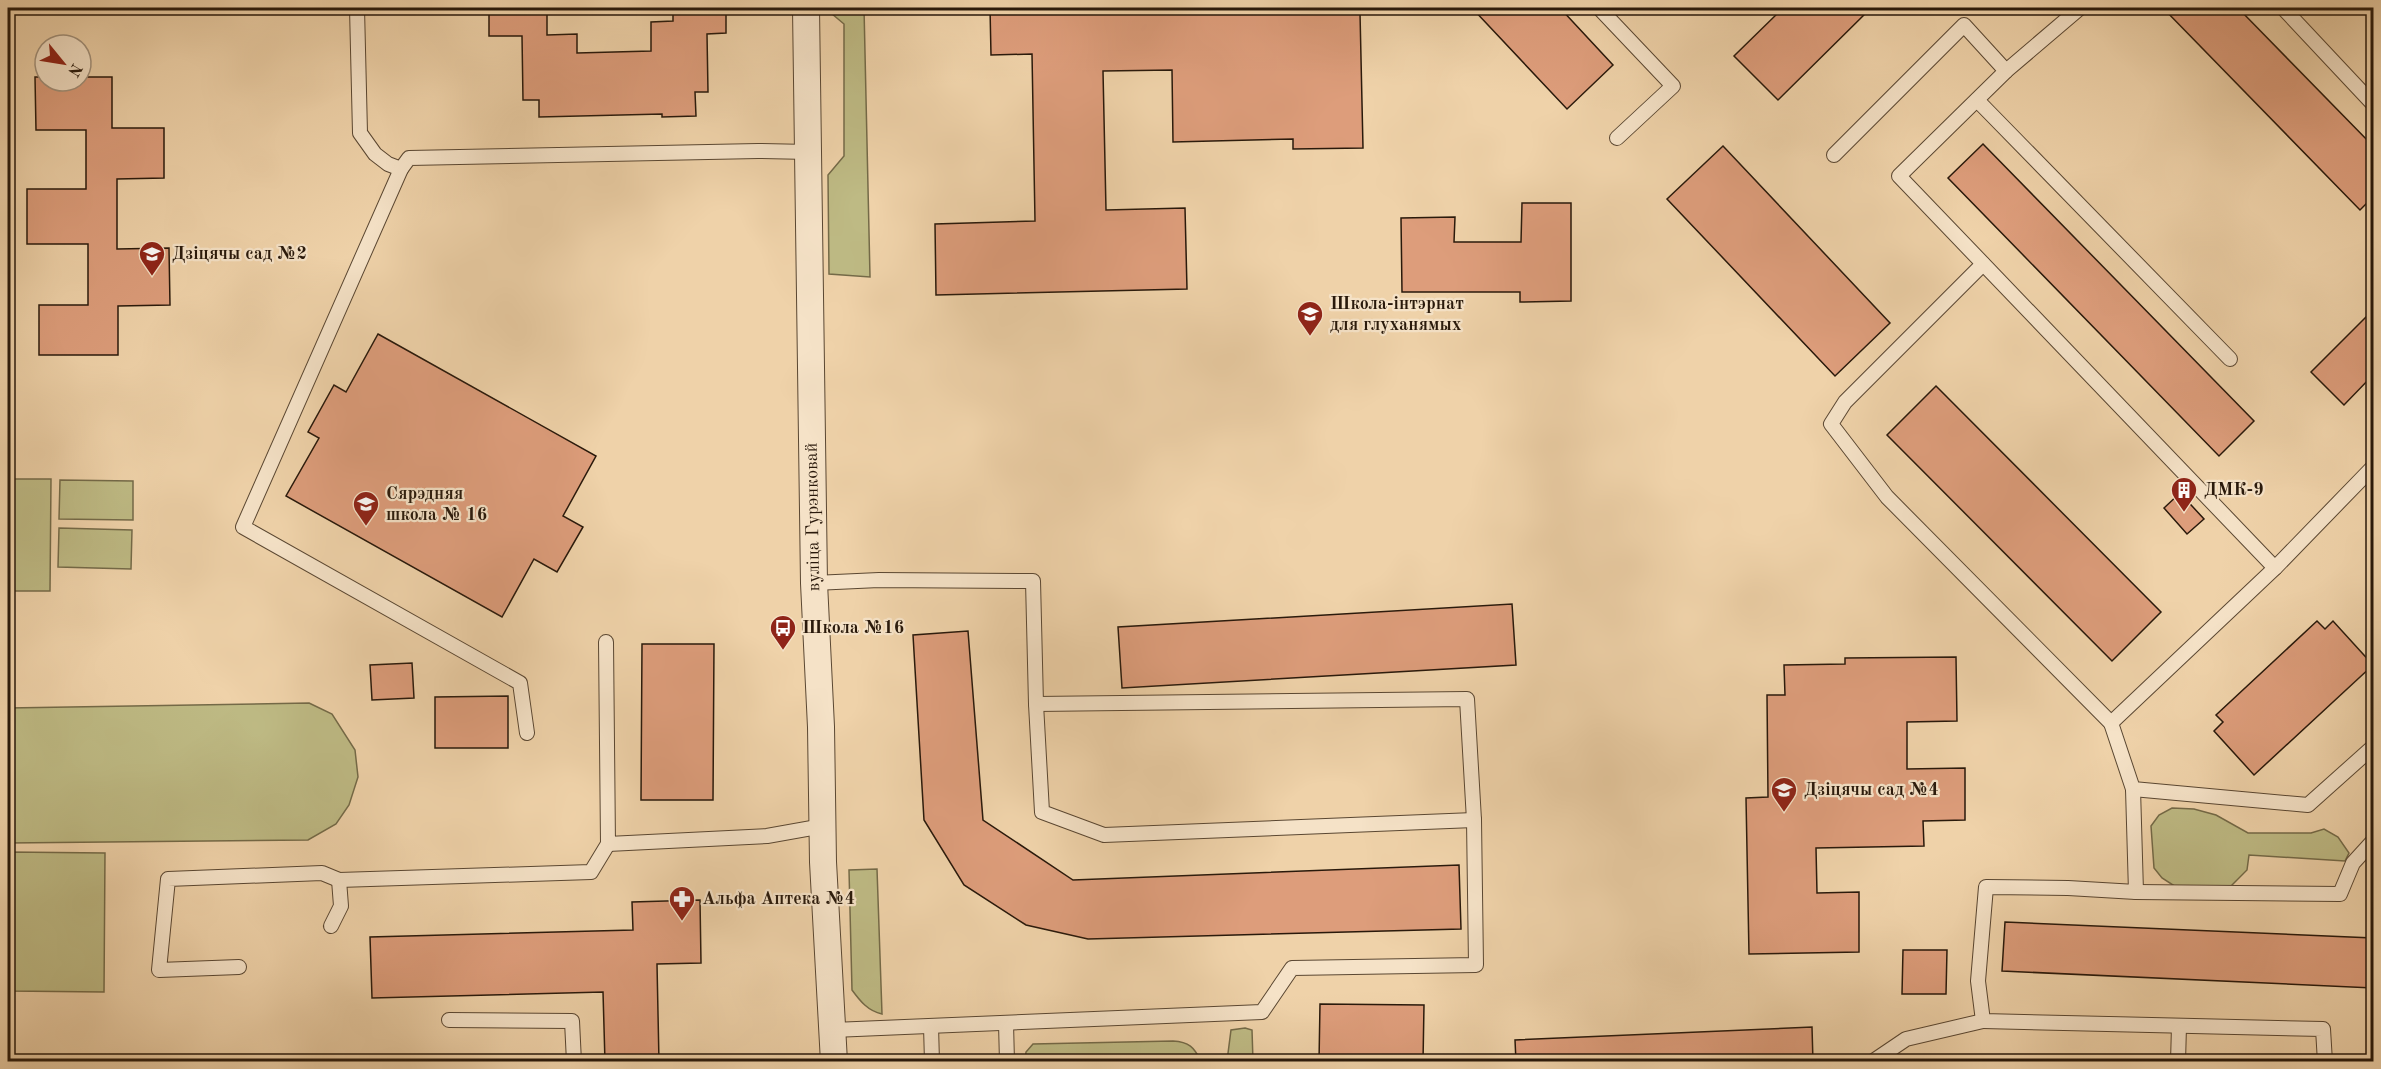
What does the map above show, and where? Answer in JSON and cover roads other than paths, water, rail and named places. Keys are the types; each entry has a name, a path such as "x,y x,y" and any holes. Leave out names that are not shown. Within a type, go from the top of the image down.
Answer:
{"street":[{"name":"вуліца Гурэнковай","path":"806,8 814,583 834,1062"}],"lane":[{"path":"357,8 360,133 375,153 388,164 401,169"},
{"path":"1599,8 1673,86 1617,138"},
{"path":"2078,8 2006,71 1899,176 2275,568"},
{"path":"2283,8 2373,105"},
{"path":"1834,155 1964,25 2006,71"},
{"path":"1977,100 2230,359"},
{"path":"527,733 520,683 243,527 401,169 409,158 808,152"},
{"path":"1983,264 1845,402 1831,424 1887,497 2111,723 2133,789 2136,892"},
{"path":"2111,723 2275,568 2373,466"},
{"path":"814,583 879,580 1033,580 1036,704 1042,812 1104,835 1474,820"},
{"path":"239,967 159,969 168,879 322,873 339,880 591,872 608,844 606,642"},
{"path":"833,1030 1262,1012 1293,968 1476,965 1474,820 1467,699 1036,704"},
{"path":"2133,789 2308,805 2373,746"},
{"path":"608,844 767,836 823,826"},
{"path":"1983,1021 1978,981 1986,887 2136,892 2340,894 2353,863 2373,840"},
{"path":"331,926 341,906 339,880"},
{"path":"449,1020 572,1021 574,1062"},
{"path":"1872,1062 1906,1039 1983,1021 2323,1029 2325,1062"},
{"path":"1006,1023 1007,1062"},
{"path":"931,1026 932,1062"},
{"path":"2178,1062 2180,1026"}],"place":[{"name":"Дзіцячы сад №2","path":"152,277"},
{"name":"Школа-інтэрнат для глуханямых","path":"1310,337"},
{"name":"ДМК-9","path":"2184,513"},
{"name":"Сярэдняя школа № 16","path":"366,527"},
{"name":"Школа №16","path":"783,651"},
{"name":"Дзіцячы сад №4","path":"1784,813"},
{"name":"Альфа Аптека №4","path":"682,922"}]}
